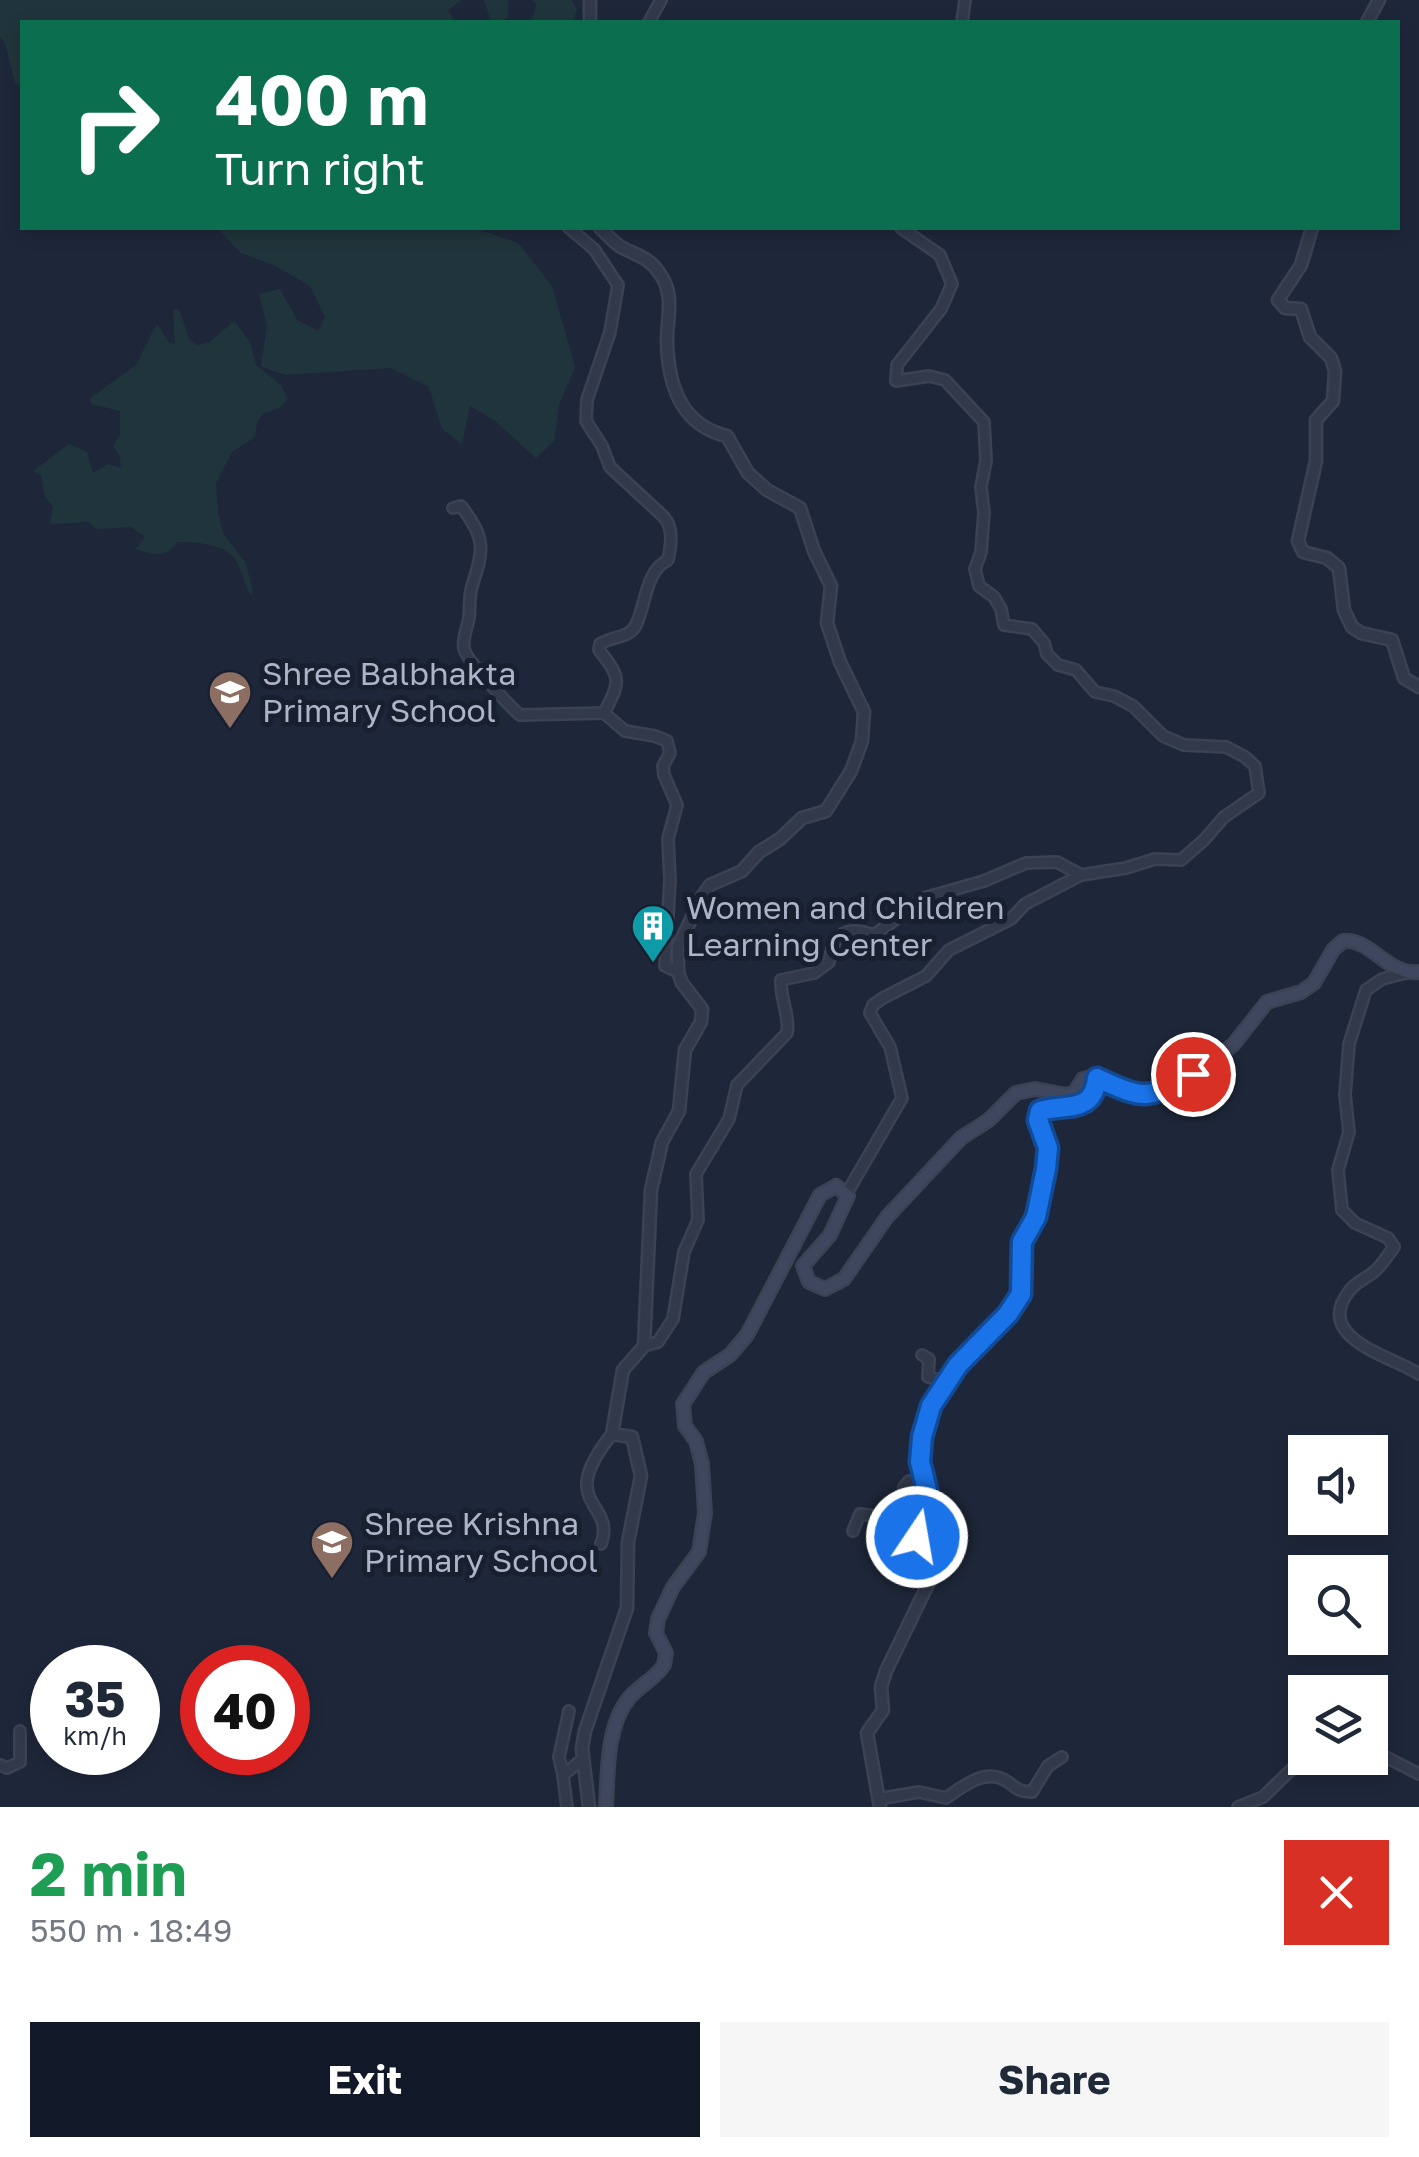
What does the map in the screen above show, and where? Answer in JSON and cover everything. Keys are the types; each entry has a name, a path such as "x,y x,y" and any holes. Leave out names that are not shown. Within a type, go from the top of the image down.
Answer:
{"main road":[{"path":"606,1807 607,1764 622,1710 664,1665 666,1653 656,1634 658,1619 702,1542 704,1476 696,1441 685,1426 682,1410 686,1397 704,1372 730,1355 747,1335 820,1195 836,1186 847,1194 840,1219 803,1266 810,1282 825,1290 844,1279 887,1218 961,1138 989,1120 1016,1093 1034,1089 1067,1095 1075,1092 1083,1079 1097,1078 1135,1095 1153,1095 1233,1046 1267,1002 1301,992 1314,983 1342,941 1359,943 1378,958 1413,973"}],"street":[{"path":"571,230 594,250 618,285 610,332 587,400 586,421 610,467 664,517 671,536 668,560 659,564 653,576 637,624 630,632 600,644 599,650 616,672 618,682 604,713"},
{"path":"602,230 620,247 644,255 660,274 670,296 667,344 674,380 688,416 708,431 728,436 748,473 767,490 800,508 831,586 826,623 864,712 862,741 851,771 826,812 802,818 742,870 710,886 678,947 678,972 702,1008 701,1022 685,1050 679,1111 662,1142 651,1190 644,1346"},
{"path":"847,1194 902,1098 890,1047 870,1013 873,1005 926,976 949,950 1011,920 1025,904 1081,875 1155,860 1181,860 1224,817 1260,793 1255,766 1226,747 1184,745 1163,736 1133,706 1095,692 1076,670 1058,665 1047,654 1032,628 1004,625 994,596 979,586 974,569 981,552 984,513 984,422 945,380 929,376 896,381 897,365 941,308 952,284 940,255 904,230"},
{"path":"1311,230 1300,265 1278,300 1285,308 1301,309 1310,337 1331,358 1335,371 1333,401 1316,420 1316,461 1299,536 1300,548 1311,556 1328,558 1339,568 1348,620 1360,634 1392,640 1404,678 1419,688"},
{"path":"453,508 462,506 483,546 464,636 468,660 520,715 604,713 626,731 667,741 670,753 664,775 677,806 668,838 665,966 678,972"},
{"path":"602,1544 602,1522 586,1496 585,1484 596,1454 612,1434 623,1370 644,1346 658,1342 673,1320 684,1252 698,1220 696,1174 729,1119 738,1085 786,1033 789,1022 780,998 781,980 814,973 828,962 832,944 841,933 858,929 874,935 924,898 984,881 1026,863 1057,862 1081,875"},
{"path":"1413,973 1382,980 1366,990 1349,1044 1345,1094 1349,1132 1338,1170 1342,1210 1355,1223 1388,1238 1394,1247 1378,1269 1351,1288 1338,1312 1339,1325 1357,1343 1419,1374"},
{"path":"1062,1756 1048,1766 1032,1792 1022,1792 1005,1780 990,1776 978,1778 940,1799 918,1792 879,1803 866,1738 883,1710 886,1671 929,1585 917,1545 927,1490 920,1462 926,1419 947,1382 978,1341 1018,1302 1022,1242 1036,1217 1046,1169 1048,1148 1039,1113 1080,1104 1092,1095 1097,1078"},
{"path":"922,1356 928,1359 928,1377 947,1382"},
{"path":"589,1807 585,1731 627,1608 628,1542 642,1476 632,1437 612,1434"},
{"path":"853,1531 860,1514 899,1519 904,1487 926,1479"},
{"path":"567,1807 559,1758 569,1710"},
{"path":"0,1765 7,1768 20,1762 20,1731"},
{"path":"1388,1758 1419,1774"},
{"path":"564,1774 584,1759"},
{"path":"1238,1807 1263,1797 1288,1773"}],"green space":[{"path":"0,0 462,0 448,10 454,20 20,20 20,87 15,83 5,43 0,38"},
{"path":"484,0 508,0 508,17 490,20"},
{"path":"532,0 572,0 577,9 574,20 531,20 537,5"},
{"path":"219,230 481,230 518,243 552,286 575,367 559,405 554,441 536,458 495,421 470,406 462,444 442,429 429,387 391,368 285,375 261,366 267,326 259,294 280,289 297,320 318,331 325,317 310,286 274,265 241,253"},
{"path":"173,309 179,309 189,339 197,345 210,342 234,321 250,342 256,365 280,384 288,399 278,409 263,413 255,437 232,452 216,483 223,533 246,563 251,595 238,564 219,548 177,542 168,552 154,554 136,549 145,537 131,527 96,529 89,522 50,524 53,506 45,497 41,475 33,471 69,444 87,452 93,473 108,464 121,468 120,456 113,446 120,434 120,411 92,404 89,399 136,365 158,325 168,342 175,344"}],"place":[{"name":"Shree Balbhakta Primary School","path":"230,730"},
{"name":"Women and Children Learning Center","path":"653,964"},
{"name":"Shree Krishna Primary School","path":"332,1580"}],"route":[{"path":"917,1537 927,1490 920,1462 922,1437 931,1406 958,1365 1008,1314 1021,1294 1022,1242 1036,1217 1048,1148 1038,1114 1046,1109 1080,1104 1092,1095 1097,1078 1135,1095 1153,1095 1193,1074"}]}
